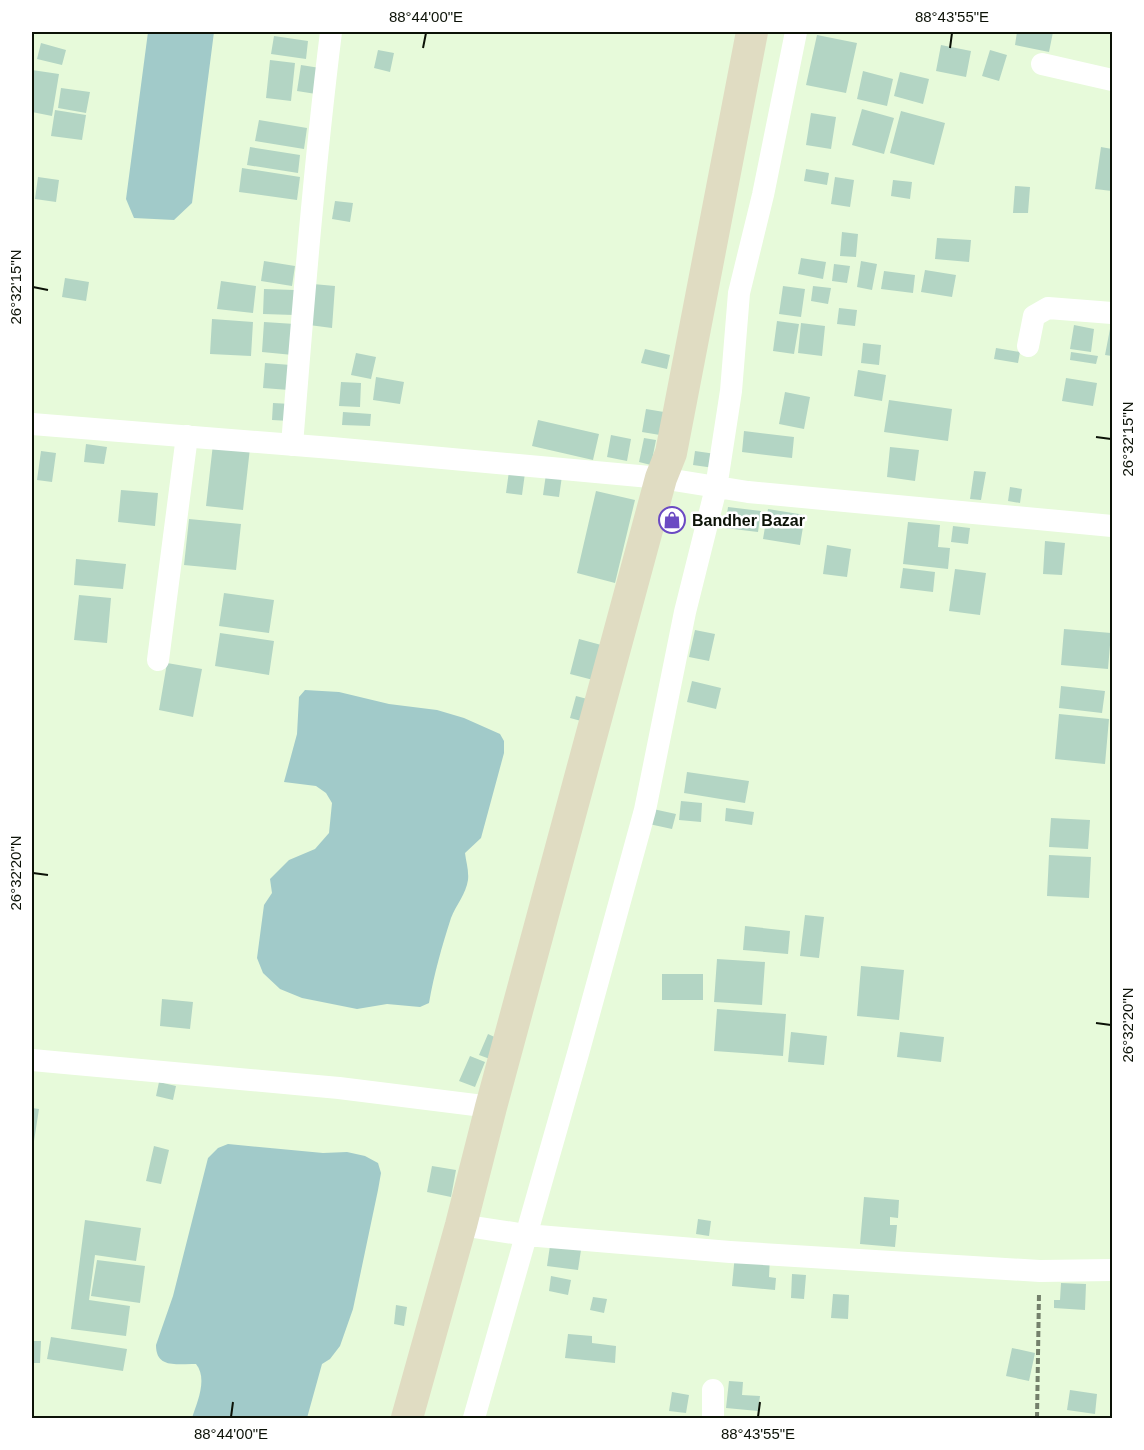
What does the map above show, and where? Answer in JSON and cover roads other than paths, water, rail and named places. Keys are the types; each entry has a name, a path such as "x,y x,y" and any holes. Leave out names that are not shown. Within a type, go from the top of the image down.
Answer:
{"street":[{"path":"292,445 306,263 331,32"},
{"path":"407,1419 660,478 671,453 752,32"},
{"path":"474,1419 645,810 685,612 716,488 731,391 739,293 763,195 796,32"},
{"path":"1042,64 1113,80"},
{"path":"1029,346 1034,316 1048,308 1113,313"},
{"path":"32,424 660,478 716,488 867,504 1113,526"},
{"path":"158,660 187,436"},
{"path":"32,1060 339,1088 491,1107"},
{"path":"461,1225 526,1235 730,1252 1040,1271 1113,1270"},
{"path":"713,1390 713,1419"}],"water":[{"path":"148,32 214,32 192,203 174,220 134,218 126,199"},
{"path":"305,690 339,692 389,704 437,710 464,718 500,734 504,741 504,753 481,838 465,853 467,885 451,918 429,1003 420,1007 387,1004 357,1009 302,998 280,989 263,973 257,958 264,905 272,893 270,879 289,860 315,849 329,833 332,803 326,793 316,786 284,782 297,734 299,697"},
{"path":"228,1144 323,1153 347,1152 365,1156 378,1163 381,1173 353,1309 340,1346 330,1359 322,1364 307,1418 192,1418 201,1383 196,1364 170,1364 164,1362 157,1353 156,1345 173,1296 208,1158 218,1148"}],"place":[{"name":"Bandher Bazar","path":"672,520"}]}
